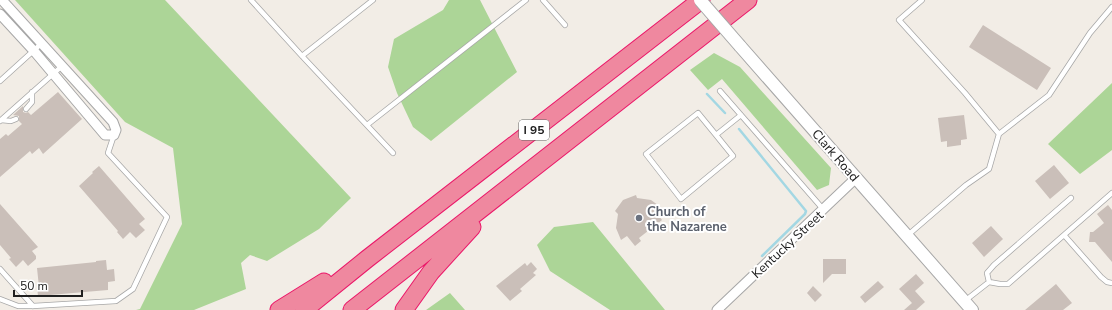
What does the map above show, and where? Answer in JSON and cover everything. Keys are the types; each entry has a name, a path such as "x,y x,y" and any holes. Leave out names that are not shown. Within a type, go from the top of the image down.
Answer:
{"highway":[{"name":"I 95","path":"304,310 367,259 701,0"},
{"name":"I 95","path":"352,310 748,0"},
{"path":"404,310 431,272 511,186"},
{"path":"279,310 317,286 367,259"}],"street":[{"path":"0,14 34,51 105,135 114,135 116,130 113,122 2,0"},
{"name":"Clark Road","path":"701,0 968,306"},
{"name":"Kentucky Street","path":"717,310 856,178"}],"lane":[{"path":"251,0 393,153"},
{"path":"302,56 373,0"},
{"path":"367,125 526,0"},
{"path":"544,0 565,25"},
{"path":"922,0 899,20 999,134"},
{"path":"907,236 966,185 989,169 999,134 1049,95 1090,33 1112,7"},
{"path":"0,81 42,43"},
{"path":"1,120 62,66"},
{"path":"720,91 823,209"},
{"path":"26,109 32,102 32,92"},
{"path":"698,113 716,135 733,156 681,199 646,154 698,113"},
{"path":"716,135 741,115"},
{"path":"1,120 11,121 16,119"},
{"path":"0,299 18,306 116,301 134,289 166,216 108,153 114,135"},
{"path":"989,282 1008,284 1112,193"},
{"path":"989,282 987,273 994,265 1071,198"},
{"path":"1064,235 1100,276 1107,282 1112,283"},
{"path":"0,269 34,306"},
{"path":"968,306 989,282"}],"green space":[{"path":"15,0 165,0 351,198 319,229 267,261 250,255 241,263 246,289 194,310 136,310 140,309 182,224 173,148 125,122"},
{"path":"449,0 480,0 517,72 431,141 413,127 397,93 388,67 394,39 443,10"},
{"path":"714,53 740,67 831,168 829,185 817,190 722,79 708,90 690,70"},
{"path":"1112,83 1112,150 1080,174 1048,144"},
{"path":"593,222 665,310 610,310 550,271 537,245 554,227"},
{"path":"450,293 465,310 426,310"}],"building":[{"path":"983,25 1051,68 1037,90 969,47"},
{"path":"58,92 82,119 43,154 39,148 32,154 30,151 0,177 0,139 6,134 8,136 22,124 19,121 19,116 13,115 23,106 23,112 28,112 31,115"},
{"path":"964,115 967,139 961,140 961,145 947,147 947,141 941,142 938,118"},
{"path":"1054,165 1069,183 1050,199 1035,181"},
{"path":"99,166 145,219 139,224 145,230 136,238 130,232 123,239 117,232 118,231 79,186"},
{"name":"Church of the Nazarene","path":"636,195 637,198 651,200 662,208 656,212 662,220 639,238 641,241 635,246 627,236 621,240 616,228 618,214 615,211 623,200"},
{"path":"0,204 38,247 32,251 36,256 36,259 28,266 23,260 16,267 9,259 11,258 0,245"},
{"path":"1108,205 1112,210 1112,262 1095,242 1089,242 1090,232 1093,232 1104,223 1097,214"},
{"path":"991,226 1003,239 984,257 972,243"},
{"path":"823,259 846,259 846,274 832,274 823,283"},
{"path":"106,260 107,270 114,269 115,281 108,282 108,290 38,296 37,287 39,287 37,268"},
{"path":"531,262 537,269 533,273 536,275 520,289 522,291 510,301 496,286 525,263 527,266"},
{"path":"916,274 924,283 915,291 925,302 916,310 904,310 912,303 899,289"},
{"path":"878,281 884,287 865,303 860,297"},
{"path":"1056,284 1072,303 1063,310 1025,310"},
{"path":"813,286 822,295 815,302 807,293"}],"waterway":[{"path":"707,94 725,113"},
{"path":"739,129 806,211 805,214 762,256"}],"place":[{"name":"Church of the Nazarene","path":"639,218"}]}
